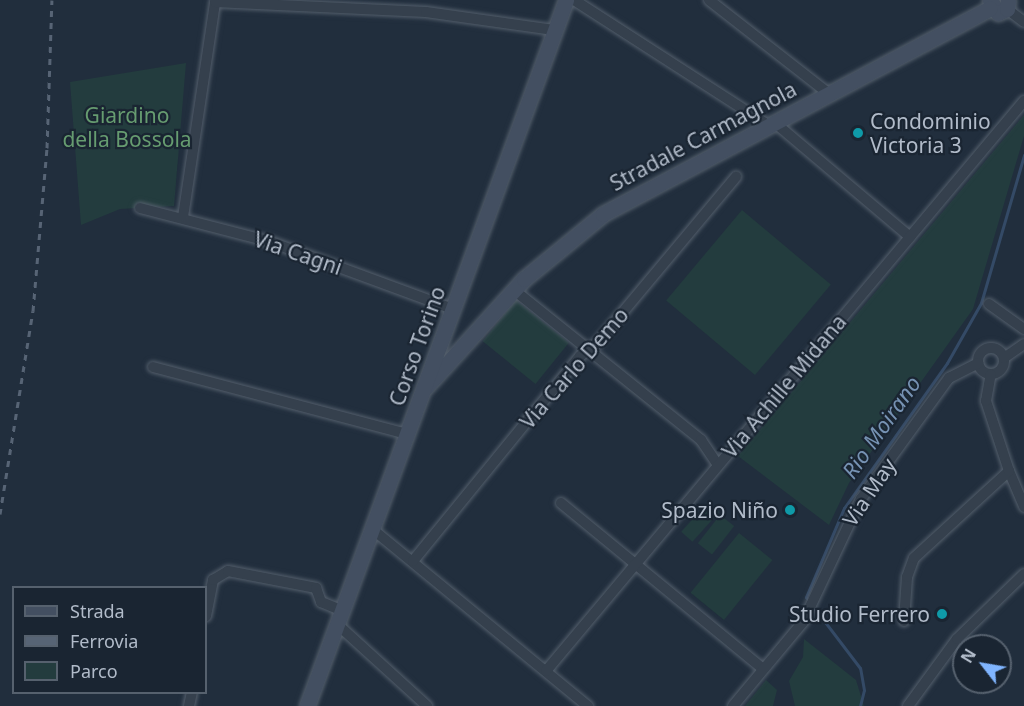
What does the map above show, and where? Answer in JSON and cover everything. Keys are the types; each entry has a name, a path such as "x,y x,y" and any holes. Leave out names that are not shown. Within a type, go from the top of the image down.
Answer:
{"main road":[{"name":"Corso Torino","path":"307,706 566,0"},
{"name":"Stradale Carmagnola","path":"424,388 467,345 514,290 611,209 990,4"},
{"path":"990,4 998,13 1008,5"}],"street":[{"path":"574,0 771,124 910,237"},
{"path":"709,0 828,93"},
{"path":"183,217 215,2 426,12 554,30"},
{"path":"1008,5 1024,22"},
{"name":"Via Achille Midana","path":"546,671 717,464 1024,101"},
{"name":"Via Carlo Demo","path":"413,561 587,349 736,177"},
{"name":"Via Cagni","path":"140,208 183,217 268,241 453,309"},
{"path":"514,290 701,440 717,464"},
{"path":"989,304 1024,329"},
{"path":"991,374 1001,369 1004,358 1024,344"},
{"name":"Via May","path":"733,706 811,603 861,499 949,378 978,363 991,348 1004,358"},
{"path":"978,363 991,374"},
{"path":"153,368 406,434"},
{"path":"991,374 987,401 1009,471 1024,507"},
{"path":"904,621 907,577 914,558 1009,471"},
{"path":"561,503 763,669"},
{"path":"371,528 588,706"},
{"path":"207,611 213,580 228,571 316,588 321,602 339,617 427,706"},
{"path":"908,706 957,639 1024,574"}],"green space":[{"name":"Giardino della Bossola","path":"186,63 174,206 120,209 81,225 70,82"},
{"path":"1024,115 1024,136 973,309 849,483 829,525 738,456"},
{"path":"742,210 831,285 755,375 666,300"},
{"path":"516,300 569,343 535,384 483,341"},
{"path":"708,502 719,512 692,542 681,532"},
{"path":"720,515 734,526 712,554 698,543"},
{"path":"739,533 772,560 724,620 691,593"},
{"path":"804,639 856,680 864,706 795,706 789,681 803,657"},
{"path":"766,680 777,690 773,706 745,706"}],"waterway":[{"name":"Rio Moirano","path":"860,706 864,690 860,668 806,597 844,508 947,363 981,303 1024,155"}],"railway":[{"path":"0,514 33,311 47,148 52,0"}],"place":[{"name":"Condominio Victoria 3","path":"858,133"},
{"name":"Spazio Niño","path":"790,510"},
{"name":"Studio Ferrero","path":"942,614"}]}
